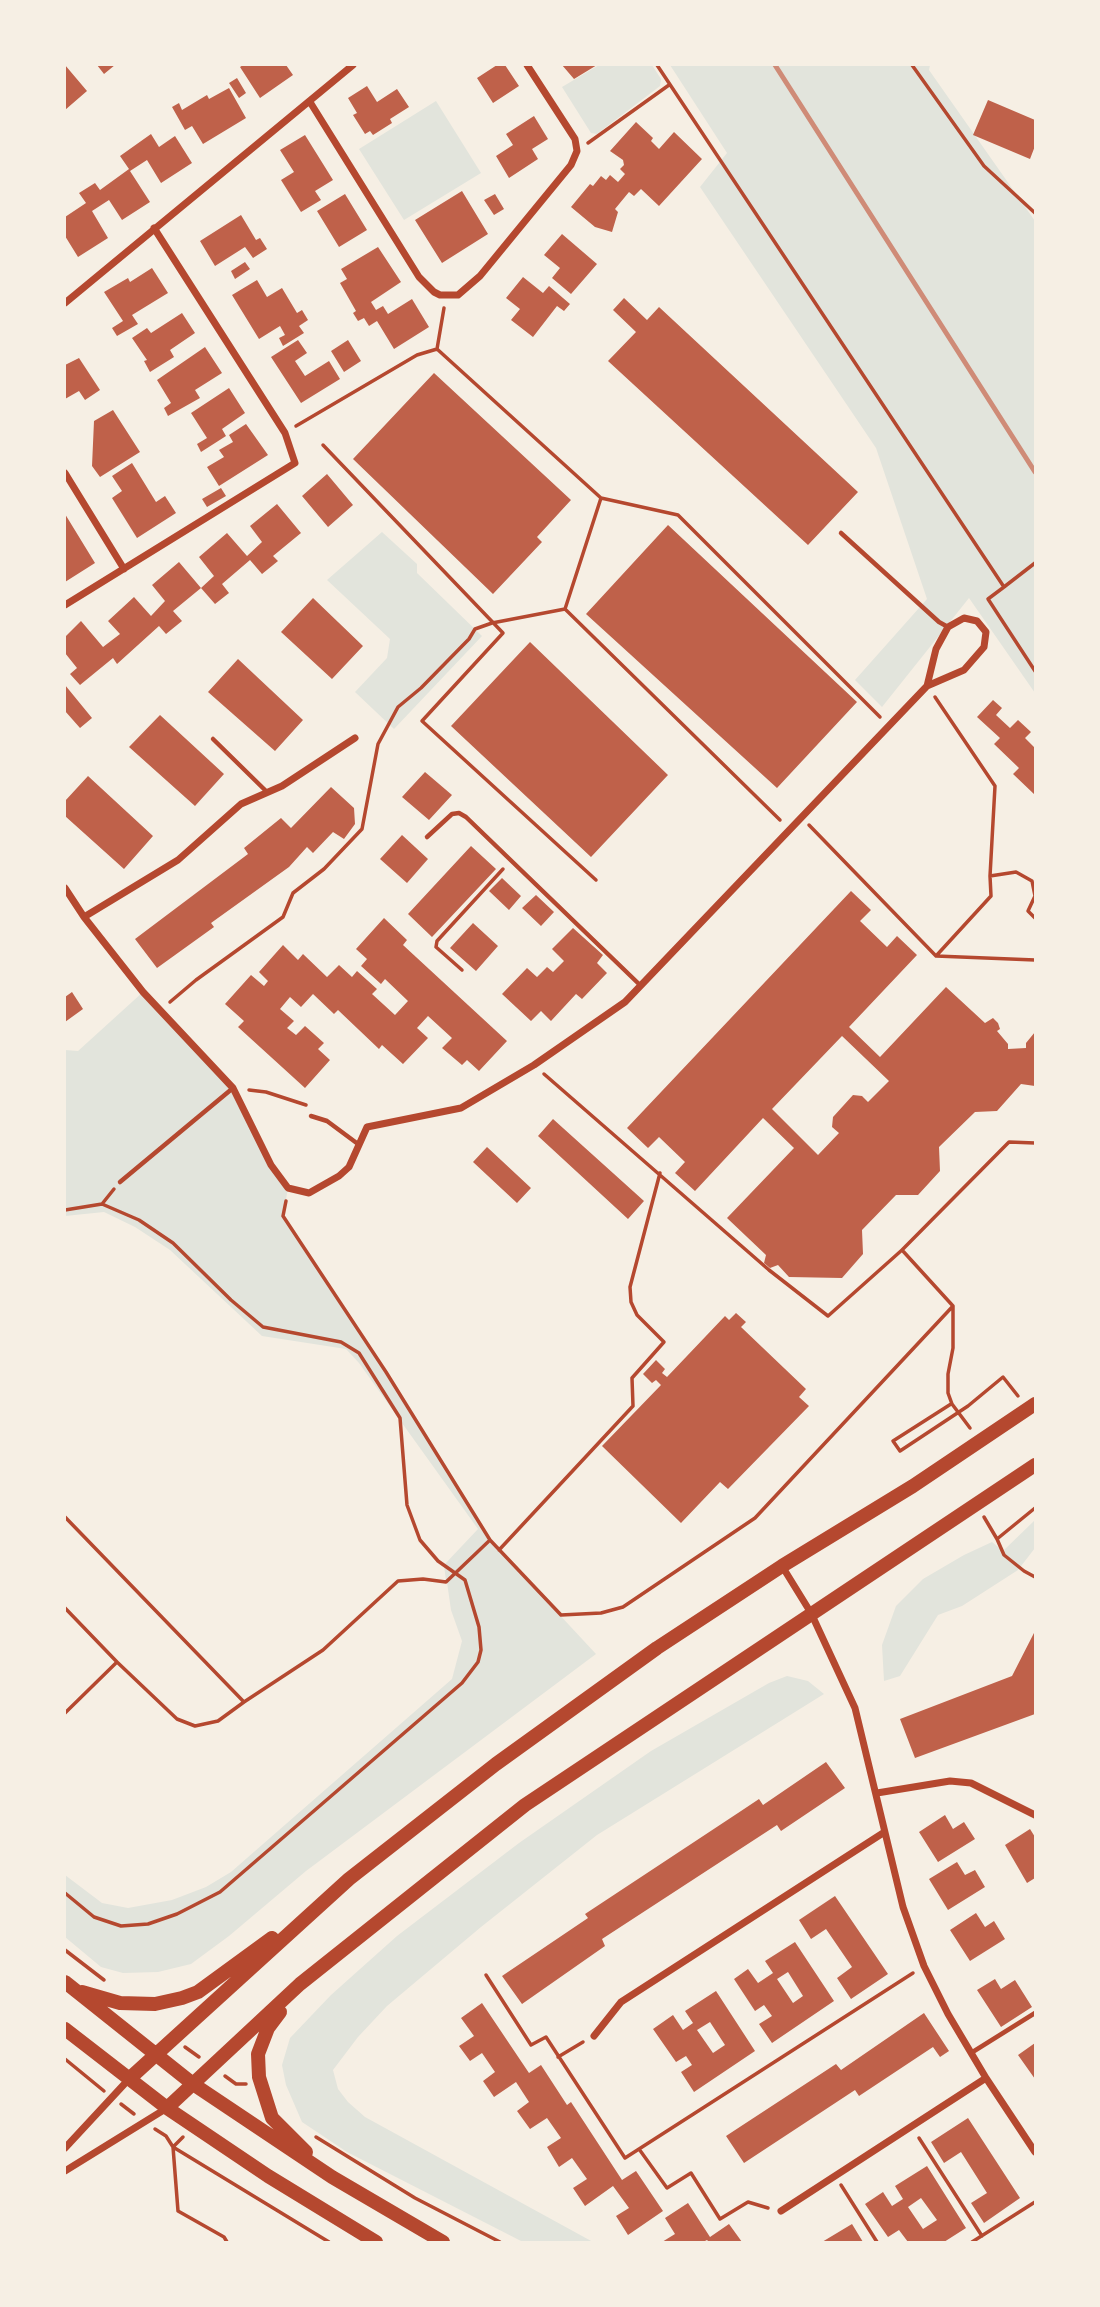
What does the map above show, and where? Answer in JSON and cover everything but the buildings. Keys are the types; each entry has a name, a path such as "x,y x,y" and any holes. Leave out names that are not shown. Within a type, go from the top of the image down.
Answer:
{"main road":[{"path":"129,2079 349,1879 496,1764 657,1647 913,1486 1031,1406"},
{"path":"167,2108 300,1984 525,1805 1035,1465"},
{"path":"70,1986 120,2003 155,2004 182,1998 198,1992 328,1898"},
{"path":"300,1984 268,2028 258,2054 259,2077 272,2118 332,2177"},
{"path":"70,1986 193,2084 332,2177 443,2242"},
{"path":"65,2029 167,2108 268,2176 376,2242"}],"street":[{"path":"65,303 353,65"},
{"path":"310,102 419,277 433,292 446,296 458,295 480,276 571,165 577,151 575,139 527,65"},
{"path":"65,605 295,463 285,433 154,228"},
{"path":"65,472 124,569"},
{"path":"65,888 142,992 233,1088 271,1165 288,1188 309,1193 349,1167 367,1127 461,1108 534,1065 625,1002 927,686 964,670 984,647 986,632 977,621 964,618 948,627 936,649 927,686"},
{"path":"84,917 178,860 242,804 282,786 355,738"},
{"path":"782,1566 811,1613 855,1708 877,1793 883,1833 903,1907 924,1966 971,2053 1035,2152"},
{"path":"877,1793 950,1781 971,1783 1035,1815"},
{"path":"594,2036 621,2002 883,1833"},
{"path":"781,2211 986,2078"},
{"path":"65,2148 129,2079"},
{"path":"65,2171 167,2108"}],"lane":[{"path":"841,534 939,622 948,627"},
{"path":"213,739 268,793"},
{"path":"427,837 452,814 459,813 482,830 640,985"},
{"path":"120,1182 233,1088"},
{"path":"311,1116 327,1121 358,1144"},
{"path":"971,2053 1035,2013"}],"path":[{"path":"657,65 1006,585"},
{"path":"912,65 984,166 1035,213"},
{"path":"577,151 669,85"},
{"path":"437,349 446,296"},
{"path":"285,433 417,355 437,349"},
{"path":"437,349 601,498 677,515 889,726"},
{"path":"323,445 503,633 422,721 596,880"},
{"path":"565,609 601,498"},
{"path":"1035,563 988,600 1035,671"},
{"path":"160,1011 196,980 283,917 293,893 324,869 362,829 378,744 398,707 421,688 469,639 475,629 492,623 565,609"},
{"path":"565,609 789,829"},
{"path":"927,686 995,786 991,896 936,956"},
{"path":"801,816 936,956 1035,960"},
{"path":"462,970 436,947 437,941 512,859"},
{"path":"990,876 1016,872 1032,881 1035,896 1028,911 1035,918"},
{"path":"534,1065 769,1270 828,1317 902,1250 1009,1142 1035,1143"},
{"path":"233,1088 266,1091 313,1107 311,1116"},
{"path":"499,1550 633,1406 632,1378 664,1342 637,1315 631,1302 630,1287 660,1174"},
{"path":"102,1204 120,1182"},
{"path":"288,1188 282,1216 386,1372 490,1540 561,1615 601,1613 624,1606 755,1518 953,1306"},
{"path":"65,1210 102,1204 139,1220 173,1243 230,1300 263,1327 341,1342 359,1353 400,1418 407,1505 420,1540 438,1561 465,1580 479,1627 481,1650 478,1662 462,1683 220,1892 177,1914 148,1924 121,1926 94,1917 65,1893"},
{"path":"902,1250 953,1306 953,1348 948,1393 962,1417"},
{"path":"377,1380 386,1372"},
{"path":"953,1405 893,1441 900,1451 968,1406 1003,1377 1031,1406"},
{"path":"975,1503 1004,1555 1035,1577"},
{"path":"997,1539 1035,1508"},
{"path":"65,1517 244,1702"},
{"path":"65,1608 177,1719 195,1726 218,1721 323,1650 398,1581 423,1579 446,1582 490,1540"},
{"path":"65,1713 117,1662"},
{"path":"486,1975 531,2045 546,2037 625,2158 924,1966"},
{"path":"558,2057 594,2036"},
{"path":"65,2059 112,2098 166,2136 173,2147 329,2242"},
{"path":"218,2101 236,2084"},
{"path":"194,2126 173,2147 178,2211 224,2237 228,2242"},
{"path":"911,2126 982,2236"},
{"path":"639,2149 667,2188 691,2174 720,2219 748,2202 781,2211"},
{"path":"835,2176 877,2242"},
{"path":"972,2242 1035,2202"}],"shaded area":[{"path":"599,65 652,65 661,79 660,86 597,134 591,133 562,87"},
{"path":"670,65 930,65 929,70 1035,221 1035,693 969,598 882,707 855,680 927,599 876,448 700,187 727,153"},
{"path":"436,101 481,173 404,220 359,149"},
{"path":"382,532 417,564 417,573 482,636 394,729 355,692 387,658 390,639 327,580"},
{"path":"143,992 233,1088 271,1165 288,1188 283,1216 386,1372 490,1539 446,1581 444,1565 478,1529 359,1363 346,1349 262,1336 170,1250 135,1227 104,1212 65,1216 65,1050 78,1051"},
{"path":"1035,1520 1035,1548 1018,1570 962,1606 938,1615 900,1676 884,1681 882,1645 896,1606 923,1579 964,1555 992,1542 1003,1551"},
{"path":"491,1541 596,1654 306,1871 229,1936 191,1964 158,1972 123,1973 101,1967 65,1937 65,1875 102,1903 128,1908 172,1900 206,1887 231,1872 452,1679 462,1641 451,1610 447,1582"},
{"path":"787,1676 808,1681 824,1694 597,1835 387,2006 358,2037 333,2070 338,2089 365,2117 593,2242 523,2242 347,2152 302,2122 286,2085 282,2065 290,2038 331,1995 397,1936 519,1843 651,1751 769,1683"}],"railway":[{"path":"775,65 1035,472"}]}
